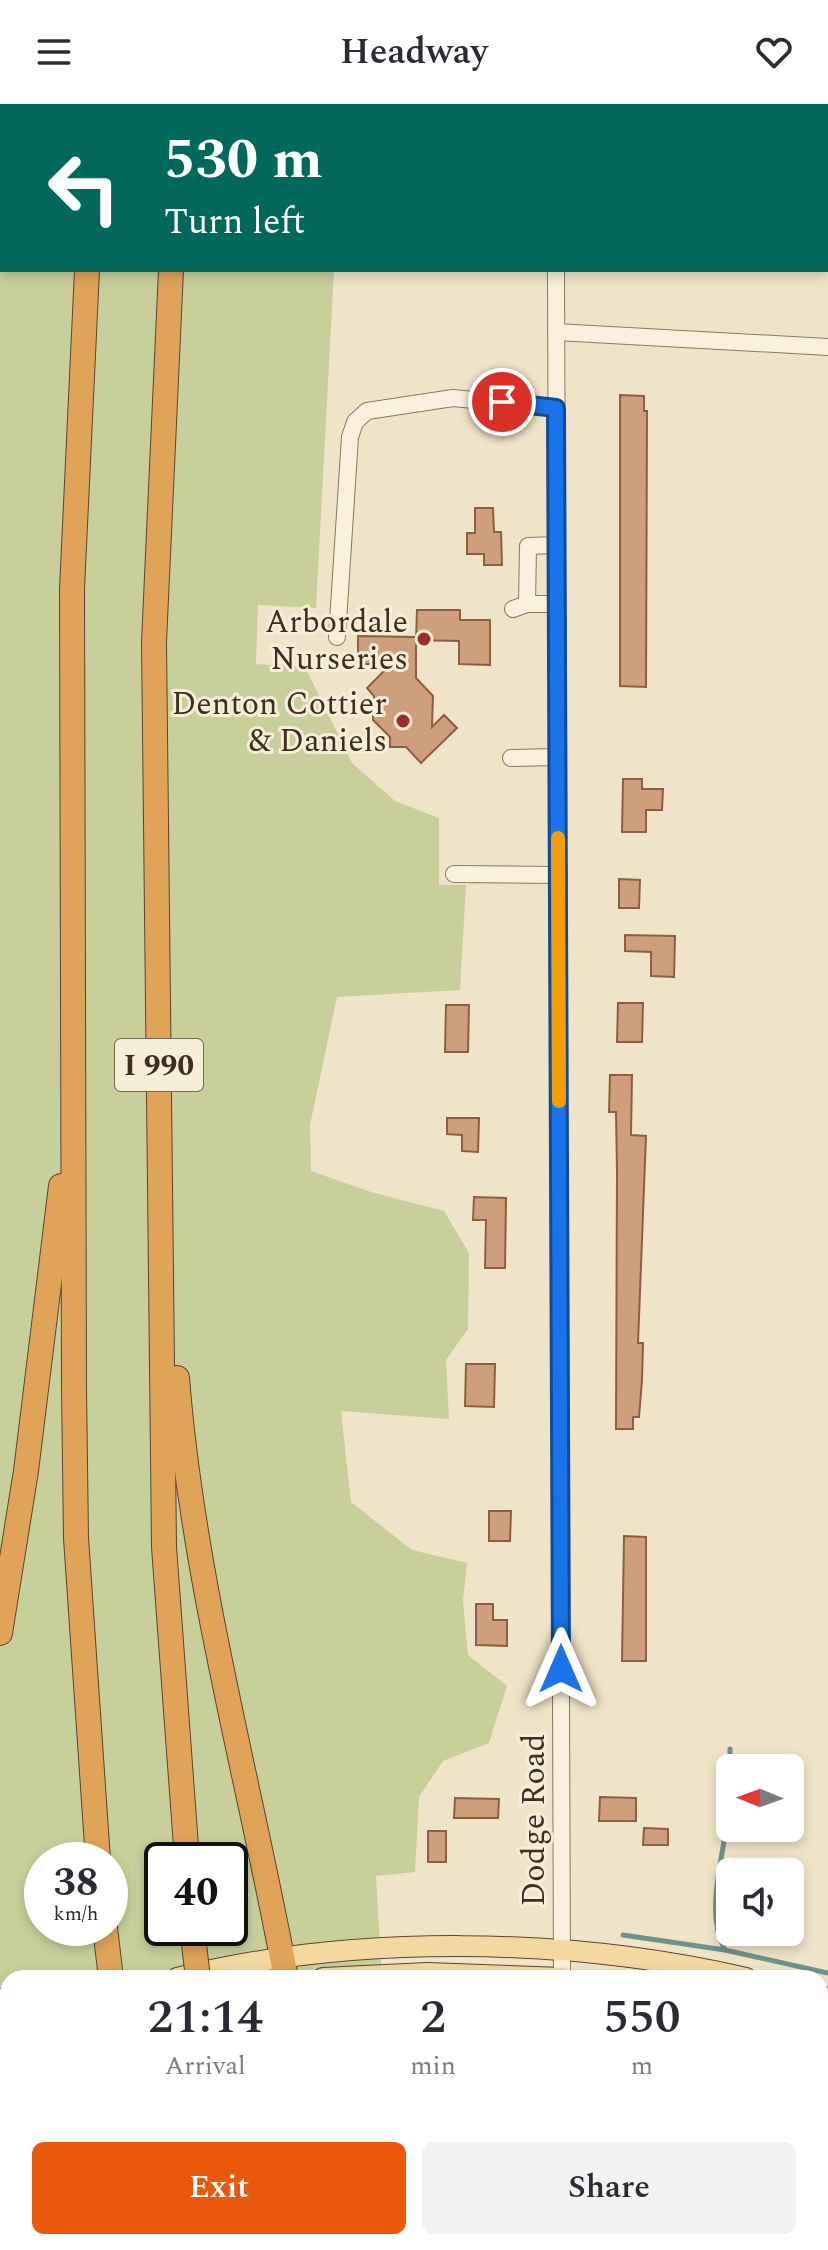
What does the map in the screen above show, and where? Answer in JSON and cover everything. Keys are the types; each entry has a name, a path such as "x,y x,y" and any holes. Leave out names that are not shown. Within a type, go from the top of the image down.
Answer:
{"highway":[{"name":"I 990","path":"87,272 72,589 73,1092 76,1538 97,1842"},
{"name":"I 990","path":"171,272 154,642 164,1547 186,1842"},
{"path":"0,1633 26,1471 73,1092"},
{"path":"160,1173 173,1254 182,1439 226,1686 284,1968"},
{"path":"108,1946 110,1970"},
{"path":"194,1946 197,1970"}],"main road":[{"path":"263,1970 419,1947 562,1951 691,1970"}],"street":[{"name":"Dodge Road","path":"556,272 562,1970"},
{"path":"556,332 828,347"},
{"path":"337,637 350,437 355,422 367,411 453,398 556,408"},
{"path":"557,545 528,546 520,607 557,604"},
{"path":"511,758 558,757"},
{"path":"454,874 559,875"}],"green space":[{"path":"0,272 334,272 316,608 258,605 256,664 305,667 352,763 395,801 439,818 439,885 466,885 460,990 337,997 310,1125 311,1171 371,1192 444,1211 469,1253 468,1329 446,1360 449,1419 341,1411 351,1502 412,1550 467,1563 463,1601 468,1655 507,1686 489,1743 443,1761 419,1797 415,1872 376,1876 382,1970 0,1970"}],"building":[{"path":"620,395 644,396 644,411 647,411 646,687 620,686"},
{"path":"475,508 493,508 494,532 501,532 502,565 484,565 484,554 467,554 467,533 475,533"},
{"name":"Arbordale Nurseries","path":"417,610 460,610 460,620 490,620 490,665 459,664 459,641 416,640"},
{"name":"Denton Cottier & Daniels","path":"358,636 416,637 416,678 433,696 432,727 444,715 457,728 421,763 406,747 390,747 390,737 373,720 374,696 367,688 391,664 358,664"},
{"path":"623,779 642,779 642,789 663,789 662,810 646,810 646,832 622,832"},
{"path":"619,879 640,880 639,908 619,908"},
{"path":"625,935 675,936 674,977 651,976 651,952 625,951"},
{"path":"618,1003 643,1003 642,1042 617,1042"},
{"path":"446,1005 469,1005 468,1052 445,1052"},
{"path":"610,1075 632,1075 631,1135 646,1136 638,1343 643,1343 642,1380 639,1417 633,1417 633,1429 616,1429 616,1112 609,1112"},
{"path":"447,1118 479,1118 478,1152 462,1151 462,1135 447,1134"},
{"path":"474,1197 506,1198 505,1268 485,1268 486,1220 473,1220"},
{"path":"466,1364 495,1364 494,1407 465,1406"},
{"path":"489,1511 511,1511 510,1541 489,1541"},
{"path":"624,1536 646,1537 646,1661 622,1661"},
{"path":"476,1604 493,1604 493,1620 507,1620 507,1646 476,1645"},
{"path":"600,1797 636,1798 636,1821 599,1821"},
{"path":"455,1798 499,1799 498,1818 454,1818"},
{"path":"644,1828 668,1829 668,1845 643,1845"},
{"path":"428,1831 446,1831 446,1862 428,1862"}],"waterway":[{"path":"730,1749 729,1806 716,1899 716,1917 725,1950 815,1970"},
{"path":"623,1935 725,1950"}],"slow traffic":[{"path":"558,838 559,1101"}],"place":[{"name":"Arbordale Nurseries","path":"424,639"},
{"name":"Denton Cottier & Daniels","path":"403,721"}],"route":[{"path":"502,402 556,408 561,1669"}]}
